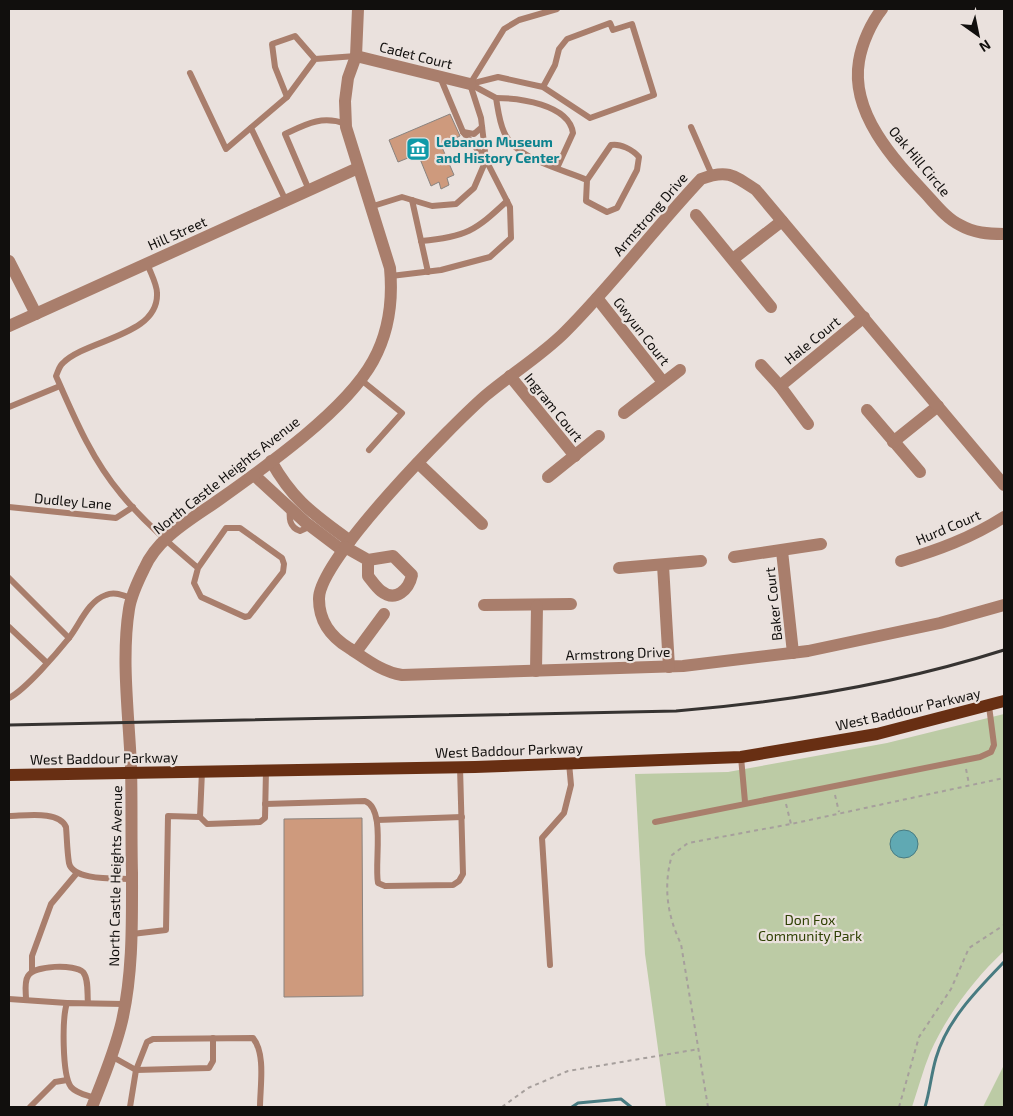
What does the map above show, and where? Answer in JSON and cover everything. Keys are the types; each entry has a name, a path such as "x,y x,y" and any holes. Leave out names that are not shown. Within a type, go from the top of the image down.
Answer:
{"main road":[{"name":"West Baddour Parkway","path":"9,775 460,767 741,757 877,734 1004,701"}],"street":[{"name":"North Castle Heights Avenue","path":"94,1103 122,1021 132,934 131,772 126,638 129,606 132,598 145,566 156,548 187,522 254,475 330,411 360,379 372,363 387,327 390,308 391,276 346,124 348,78 356,56 358,9"},
{"name":"Oak Hill Circle","path":"882,9 868,33 858,62 862,99 869,119 879,136 911,178 958,225 973,231 1004,234"},
{"name":"Cadet Court","path":"356,56 470,84"},
{"name":"Hill Street","path":"9,326 358,168"},
{"path":"712,175 734,174 756,190 1004,485"},
{"name":"Armstrong Drive","path":"712,175 700,180 675,206 597,298 563,334 484,397 418,462 346,546 328,574 319,598 325,625 336,639 356,652 389,673 402,675 669,666 793,653 940,623 1004,605"},
{"path":"696,215 771,306"},
{"path":"734,259 782,221"},
{"path":"9,261 36,314"},
{"name":"Gwyun Court","path":"597,298 663,382"},
{"name":"Hale Court","path":"780,386 864,317"},
{"path":"761,365 780,386 808,424"},
{"name":"Gwyun Court","path":"624,413 680,370"},
{"name":"Ingram Court","path":"510,376 575,456"},
{"path":"894,442 938,406"},
{"path":"867,410 920,472"},
{"name":"Ingram Court","path":"548,477 599,436"},
{"path":"271,461 293,503"},
{"path":"418,462 482,524"},
{"path":"254,475 293,503 346,546 368,560"},
{"name":"Hurd Court","path":"901,561 975,535 1004,517"},
{"name":"Baker Court","path":"734,558 821,544"},
{"name":"Baker Court","path":"782,551 793,653"},
{"path":"619,568 702,561"},
{"path":"663,564 669,666"},
{"path":"484,605 537,606 571,604"},
{"path":"536,671 537,606"},
{"path":"356,652 384,614"}],"lane":[{"path":"370,207 402,197 432,206 456,204 474,188 486,160 482,127 470,84 504,29 519,20 557,9"},
{"path":"470,84 498,77 543,87 590,118 654,95 632,24 613,30 610,22 568,40 559,49 555,65 543,87"},
{"path":"287,97 275,67 272,44 295,36 315,59"},
{"path":"190,73 226,149 287,97 315,59 356,56"},
{"path":"391,276 428,272 490,257 511,238 510,207 486,160 463,132 440,77"},
{"path":"470,84 496,98 516,98 538,103 555,111 570,124 573,132 557,168"},
{"path":"496,98 504,134 517,149 539,162 587,180"},
{"path":"309,190 285,134 313,121 333,119 346,124"},
{"path":"463,132 474,134 482,127"},
{"path":"691,127 712,175"},
{"path":"251,128 286,201"},
{"path":"617,144 635,152 639,157 637,170 617,208 612,211 607,212 586,201 587,180 611,145 617,144"},
{"path":"412,200 428,272"},
{"path":"421,241 465,234 483,224 507,201"},
{"path":"147,263 157,292 153,311 143,323 75,353 61,364 56,376 91,450 120,493 165,540 198,568"},
{"path":"360,379 402,413 369,450"},
{"path":"9,407 60,386"},
{"name":"Dudley Lane","path":"9,508 116,518 133,507"},
{"path":"234,527 240,528 282,558 284,564 283,572 256,609 244,617 201,597 194,583 198,568 226,528 234,527"},
{"path":"9,578 69,638"},
{"path":"9,698 21,689 69,638 90,607 105,595 115,593 132,598"},
{"path":"9,627 46,662"},
{"path":"655,822 746,802 964,760 991,752 994,745 988,706"},
{"path":"741,757 746,802"},
{"path":"550,965 542,838 564,813 571,785 569,763"},
{"path":"265,804 366,801 375,809 377,820 378,883 384,886 453,885 459,881 463,874 460,767"},
{"path":"202,771 200,817 206,824 254,824 265,818 266,770"},
{"path":"9,816 56,817 64,821 69,865 77,873 84,876 132,879"},
{"path":"132,934 166,930 168,816 200,817"},
{"path":"377,820 462,817"},
{"path":"32,971 32,956 51,904 77,873"},
{"path":"26,999 26,978 32,971 45,967 73,968 82,971 86,976 88,1003"},
{"path":"9,999 124,1004"},
{"path":"67,1003 63,1015 67,1080 76,1092 94,1103"},
{"path":"111,1056 136,1070 209,1068 213,1061 213,1038"},
{"path":"130,1107 136,1070 147,1042 153,1039 252,1038 257,1044 260,1107"},
{"path":"30,1107 55,1082 67,1080"}],"path":[{"path":"964,760 969,785"},
{"path":"708,1107 681,944 671,920 666,897 672,855 688,843 791,824 1004,778"},
{"path":"833,785 840,812"},
{"path":"784,795 791,824"},
{"path":"899,1107 919,1037 951,989 969,948 1004,925"},
{"path":"502,1107 528,1088 568,1071 698,1049"}],"green space":[{"name":"Don Fox Community Park","path":"1004,714 1004,951 982,973 953,1011 930,1053 912,1107 666,1107 645,954 635,774 728,772 887,743"},
{"path":"1004,1065 1004,1107 983,1107"}],"water":[{"path":"904,830 914,834 918,844 914,854 904,858 894,854 890,844 894,834"}],"building":[{"name":"Lebanon Museum and History Center","path":"450,114 460,136 441,145 454,175 447,178 449,185 441,189 439,182 431,186 418,154 398,162 389,140"},
{"path":"362,818 363,996 284,997 284,819"}],"waterway":[{"path":"925,1107 936,1058 947,1031 964,1006 1004,962"},
{"path":"572,1107 578,1103 621,1099 631,1107"}],"railway":[{"path":"9,725 676,711 801,697 842,690 923,673 1004,650"}],"place":[{"name":"Lebanon Museum and History Center","path":"418,149"}]}
